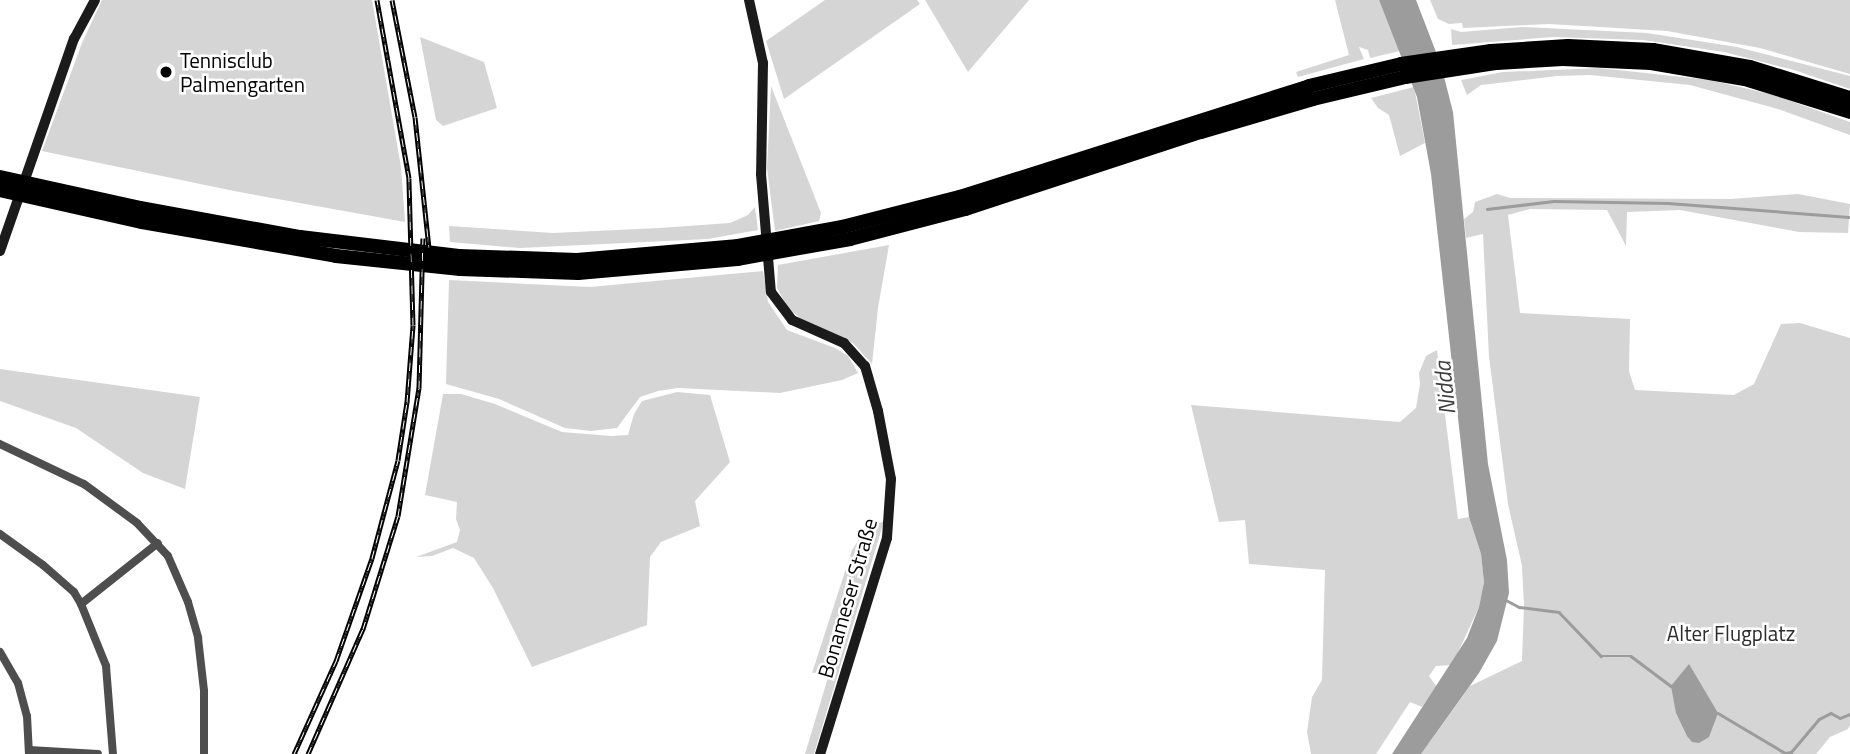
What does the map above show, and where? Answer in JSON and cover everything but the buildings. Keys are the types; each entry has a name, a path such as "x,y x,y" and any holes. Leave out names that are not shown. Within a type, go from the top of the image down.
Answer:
{"highway":[{"path":"0,177 222,224 385,250 548,261 623,257 771,240 913,210 1245,104 1403,71 1568,46 1653,50 1750,67 1850,98"},
{"path":"1452,63 1563,59 1651,63 1745,79 1850,112"},
{"path":"0,190 231,239 399,264 548,274 649,269 761,256 874,234 1010,195 1246,118 1403,71"}],"street":[{"path":"0,251 74,39 95,0"},
{"name":"Bonameser Straße","path":"749,0 763,63 761,174 770,287 776,301 792,320 844,344 865,366 878,411 891,479 887,538 820,754"},
{"path":"0,444 84,484 158,543 176,570 198,638 204,691 204,754"},
{"path":"0,534 43,565 74,592 82,604 106,666 113,754"},
{"path":"82,604 158,543"},
{"path":"0,652 18,684 27,716 29,752 99,754"}],"green space":[{"path":"102,0 372,0 401,167 405,222 234,191 42,151 82,43"},
{"path":"825,0 917,0 920,4 784,99 766,41"},
{"path":"925,0 1029,0 968,72"},
{"path":"1335,0 1379,0 1400,51 1370,58 1368,50 1359,47 1364,59 1298,77 1296,72 1349,55"},
{"path":"1430,0 1850,0 1850,74 1760,48 1667,31 1549,24 1463,28 1462,23 1449,24 1438,19"},
{"path":"1522,27 1647,33 1737,47 1850,76 1850,89 1794,70 1724,52 1643,40 1553,37 1452,45 1451,29 1461,32"},
{"path":"420,37 484,62 497,108 443,126 436,120"},
{"path":"1599,68 1710,80 1774,95 1850,122 1850,135 1778,109 1690,85 1590,75 1557,76 1481,85 1467,95 1461,80 1503,72"},
{"path":"771,86 821,213 819,221 775,231 767,168"},
{"path":"1414,87 1425,143 1400,156 1389,115 1378,108 1371,98"},
{"name":"Alter Flugplatz","path":"1497,194 1510,198 1731,199 1798,194 1850,204 1848,233 1799,232 1680,210 1627,212 1626,246 1607,210 1530,209 1508,215 1520,313 1630,319 1629,371 1635,390 1734,395 1754,384 1781,324 1800,323 1850,338 1850,725 1848,729 1830,737 1816,754 1421,754 1470,686 1522,661 1522,566 1508,504 1489,357 1483,234 1466,238 1464,219 1473,212 1475,202"},
{"path":"755,207 758,230 708,239 520,248 450,242 449,226 553,233 659,228 730,223 748,215"},
{"path":"889,245 872,364 853,343 808,325 788,308 777,288 778,265"},
{"path":"763,271 768,302 787,330 835,348 848,356 858,373 842,380 780,393 678,388 658,391 640,397 617,428 591,431 565,428 499,399 446,384 449,280 590,287"},
{"path":"1437,350 1458,519 1469,517 1481,554 1484,582 1479,607 1452,665 1436,666 1429,676 1437,687 1422,707 1410,702 1376,754 1311,754 1307,732 1312,697 1322,680 1325,570 1249,564 1245,520 1219,522 1191,405 1400,422 1416,408 1419,373 1426,356"},
{"path":"0,369 200,397 185,489 143,473 76,428 0,401"},
{"path":"677,392 710,395 730,462 695,501 700,526 661,542 650,557 647,625 532,667 493,588 474,558 453,548 432,556 416,557 457,542 460,530 456,519 457,502 425,495 443,394 461,394 495,404 562,432 611,436 628,435 634,414 642,401"},
{"path":"884,521 814,754 805,754 830,671 812,673 852,550 866,529"}],"shaded area":[{"path":"1379,0 1416,0 1441,65 1453,112 1488,464 1507,560 1509,593 1497,641 1479,673 1421,754 1392,754 1467,638 1479,607 1484,582 1481,554 1469,517 1431,174 1417,97"},
{"path":"1689,664 1718,713 1709,737 1699,743 1692,742 1687,736 1676,713 1671,686"}],"waterway":[{"path":"1487,209 1554,201 1668,203 1848,217"},
{"path":"1506,600 1519,607 1559,612 1601,656 1631,656 1671,686"},
{"path":"1718,713 1785,753 1791,752 1819,719 1831,713 1840,718 1850,714"}],"railway":[{"path":"294,754 336,661 372,558 398,460 407,402 413,325 409,178 377,0"},
{"path":"392,0 415,117 429,247"},
{"path":"308,754 363,629 398,516 419,388 423,238"}],"place":[{"name":"Tennisclub Palmengarten","path":"166,72"}],"water label":[{"name":"Nidda","path":"1445,388"}]}
